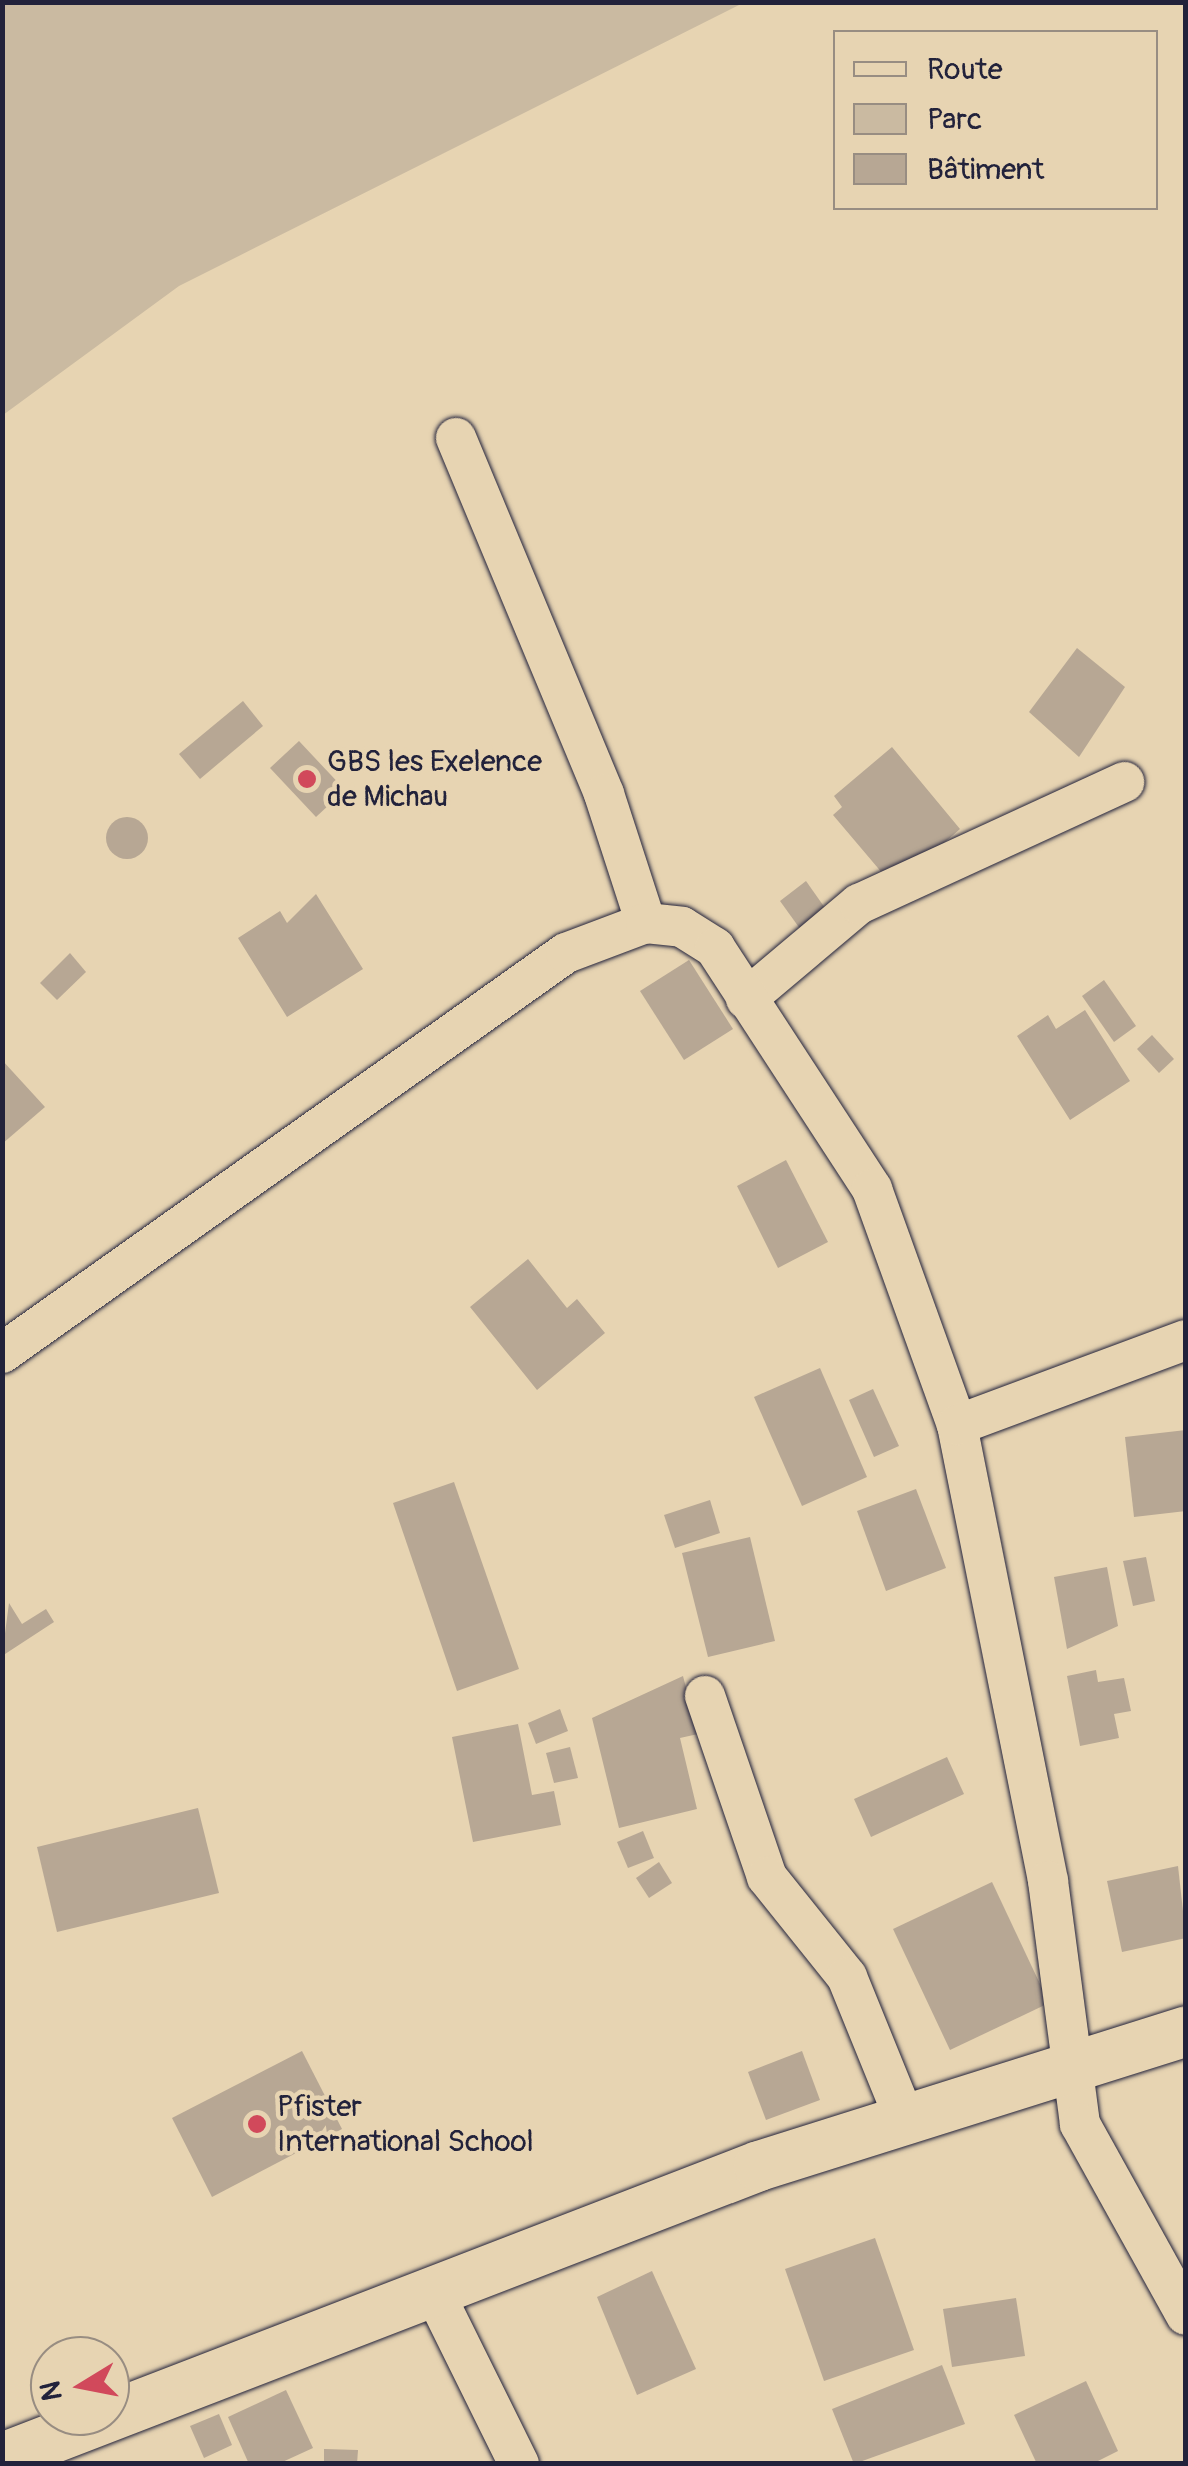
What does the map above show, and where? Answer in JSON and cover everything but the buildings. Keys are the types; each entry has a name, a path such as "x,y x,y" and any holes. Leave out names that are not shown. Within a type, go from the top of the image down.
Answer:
{"street":[{"path":"456,438 604,794 646,923"},
{"path":"746,999 859,904 1124,782"},
{"path":"2,1353 566,953 646,923 682,927 715,948 872,1189 957,1425 1076,2064 1080,2124 1186,2316"},
{"path":"957,1425 1186,1340"},
{"path":"705,1696 767,1877 847,1977 903,2115"},
{"path":"2,2458 433,2290 903,2115 1186,2030"},
{"path":"433,2290 520,2464"}],"green space":[{"path":"3,2 743,3 179,286 3,415"}],"place":[{"name":"GBS les Exelence de Michau","path":"307,779"},
{"name":"Pfister International School","path":"257,2124"}]}
